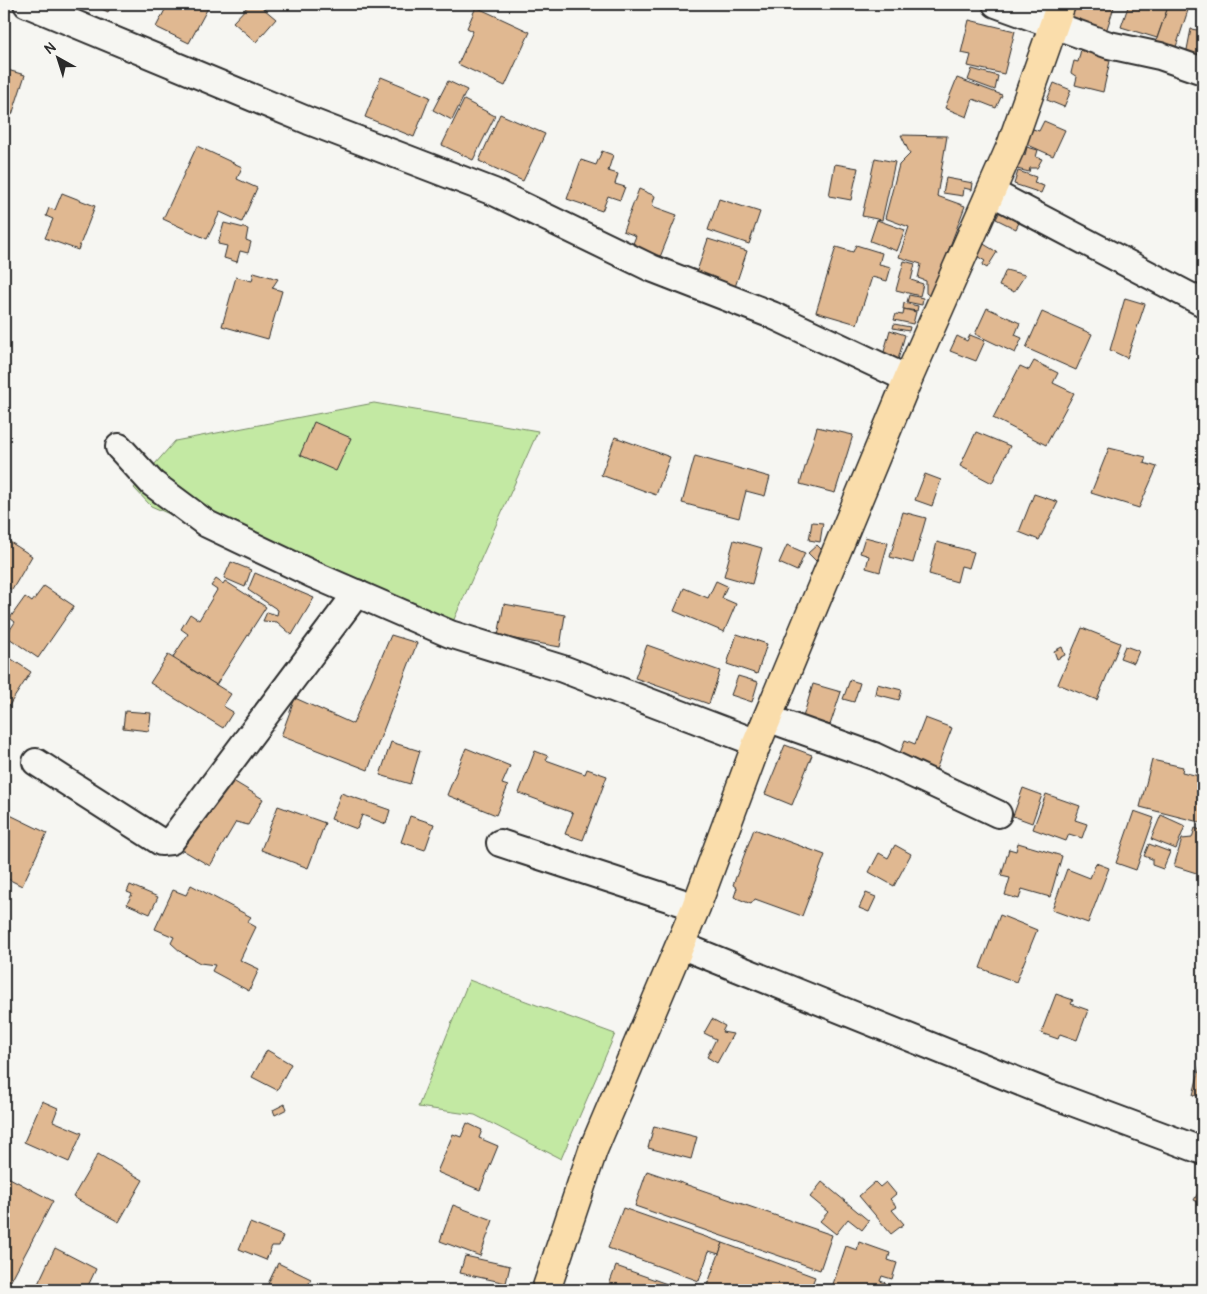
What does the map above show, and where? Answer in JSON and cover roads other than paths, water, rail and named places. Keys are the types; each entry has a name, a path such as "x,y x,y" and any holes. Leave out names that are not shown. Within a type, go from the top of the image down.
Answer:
{"main road":[{"path":"546,1290 593,1150 696,907 767,718 908,379 1011,146 1057,14"}],"street":[{"path":"27,4 300,117 494,192 651,268 772,315 908,379"},
{"path":"996,4 1057,14 1109,45 1160,56 1203,71"},
{"path":"991,192 1203,303"},
{"path":"119,447 152,483 207,524 450,634 563,669 757,743"},
{"path":"36,762 161,842 172,841 357,593"},
{"path":"767,718 874,756 998,814"},
{"path":"500,843 696,907"},
{"path":"680,945 1050,1094 1203,1151"}]}
